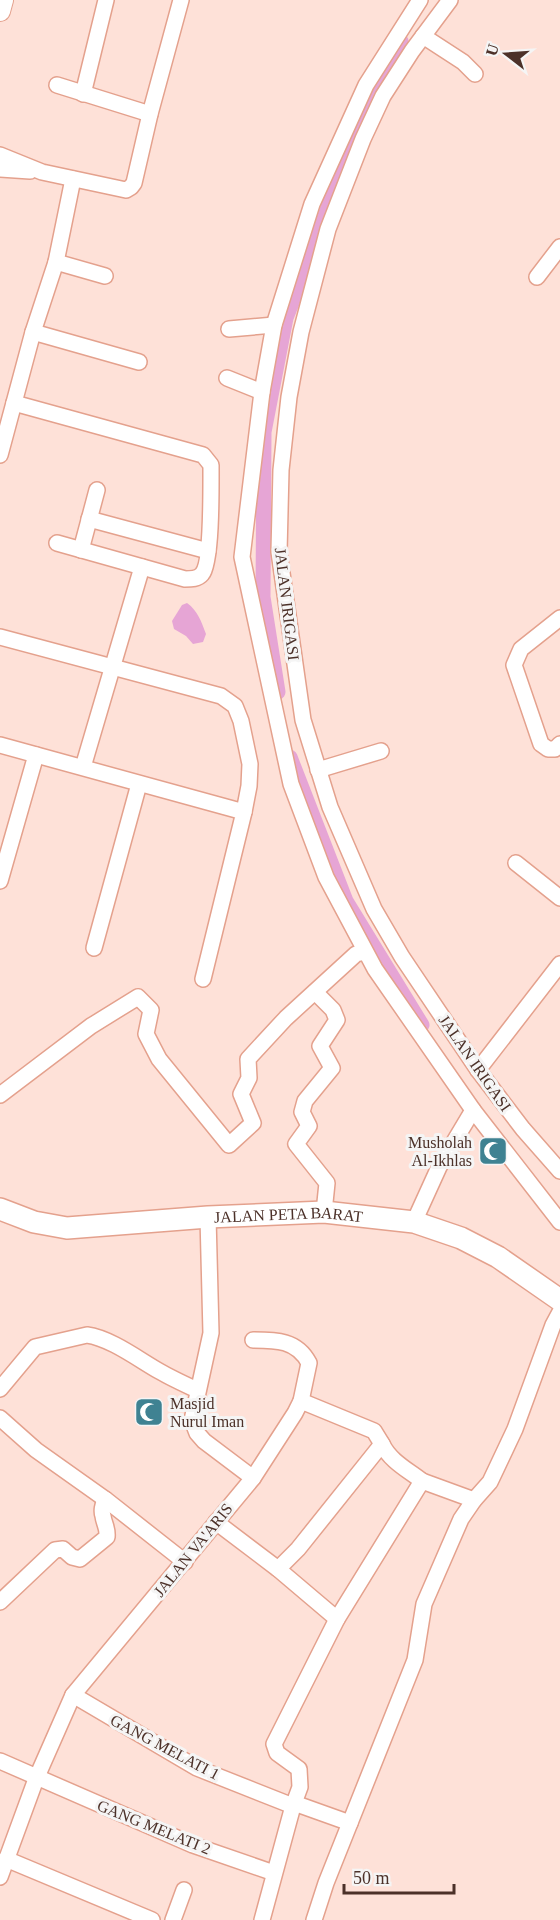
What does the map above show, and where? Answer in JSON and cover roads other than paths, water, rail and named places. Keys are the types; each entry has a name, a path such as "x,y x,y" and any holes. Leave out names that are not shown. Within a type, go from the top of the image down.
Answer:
{"main road":[{"name":"JALAN PETA BARAT","path":"1,1212 34,1222 68,1228 208,1217 324,1212 414,1222 460,1238 498,1257 560,1300"}],"street":[{"path":"0,12 3,0"},
{"path":"82,94 106,0"},
{"path":"0,169 42,172 126,190 131,187 134,183 181,0"},
{"path":"420,0 366,85 363,115 312,204 274,325 262,392 242,557 291,784 326,877 375,969 473,1110 560,1222"},
{"name":"JALAN IRIGASI","path":"450,0 383,96 363,115 328,229 301,332 289,397 281,470 279,552 303,720 330,807 374,909 402,957 478,1070 523,1129 560,1171"},
{"path":"423,36 467,70"},
{"path":"57,85 150,114"},
{"path":"0,155 42,172"},
{"path":"0,455 33,332 56,262 73,179"},
{"path":"537,277 560,247"},
{"path":"56,262 105,276"},
{"path":"229,329 274,325"},
{"path":"33,332 139,362"},
{"path":"227,378 262,392"},
{"path":"14,403 203,455 211,465 208,551 206,567 202,575 193,579 184,579 57,543"},
{"path":"81,550 96,490"},
{"path":"89,519 208,551"},
{"path":"83,767 141,567"},
{"path":"560,618 521,649 514,665 541,744 548,749 555,749 560,744"},
{"path":"0,637 221,696 235,706 241,722 250,764 249,786 203,979"},
{"path":"0,745 244,812"},
{"path":"318,770 381,751"},
{"path":"0,881 36,755"},
{"path":"94,948 139,784"},
{"path":"516,863 560,898"},
{"path":"0,1095 92,1026 138,997 151,1010 146,1034 159,1059 229,1145 253,1123 241,1094 249,1078 248,1059 286,1018 356,954 365,952"},
{"path":"478,1070 560,964"},
{"path":"315,992 333,1010 336,1020 320,1046 332,1068 304,1101 302,1112 309,1126 296,1144 327,1183 324,1212"},
{"path":"414,1222 439,1167 473,1110"},
{"path":"208,1217 211,1333 192,1420 197,1433 204,1441 253,1478"},
{"path":"314,1920 326,1883 415,1660 424,1605 461,1519 490,1482 515,1429 553,1325 560,1312"},
{"path":"0,1389 35,1347 87,1335 122,1349 162,1373 197,1390"},
{"name":"JALAN VA'ARIS","path":"2,1868 36,1779 73,1695 253,1478 301,1401 309,1363 303,1352 279,1340 253,1340"},
{"path":"301,1401 374,1431 386,1452 422,1481 474,1500"},
{"path":"0,1418 36,1450 105,1499 185,1562"},
{"path":"278,1569 298,1549 382,1444"},
{"path":"262,1920 300,1787 299,1769 276,1753 274,1744 336,1618 422,1481"},
{"path":"0,1602 54,1550 63,1549 72,1557 80,1559 107,1537 108,1529 102,1511 105,1499"},
{"path":"216,1522 278,1569 336,1618"},
{"name":"GANG MELATI 1","path":"73,1695 197,1768 350,1823"},
{"name":"GANG MELATI 2","path":"0,1761 36,1779 193,1845 274,1873"},
{"path":"2,1868 152,1920"},
{"path":"173,1920 184,1890"}],"waterway":[{"path":"278,692 263,597 264,432 286,318 316,242 353,135 401,41"},
{"path":"290,757 346,901 422,1025"}],"place":[{"name":"Musholah Al-Ikhlas","path":"493,1151"},
{"name":"Masjid Nurul Iman","path":"149,1412"}]}
